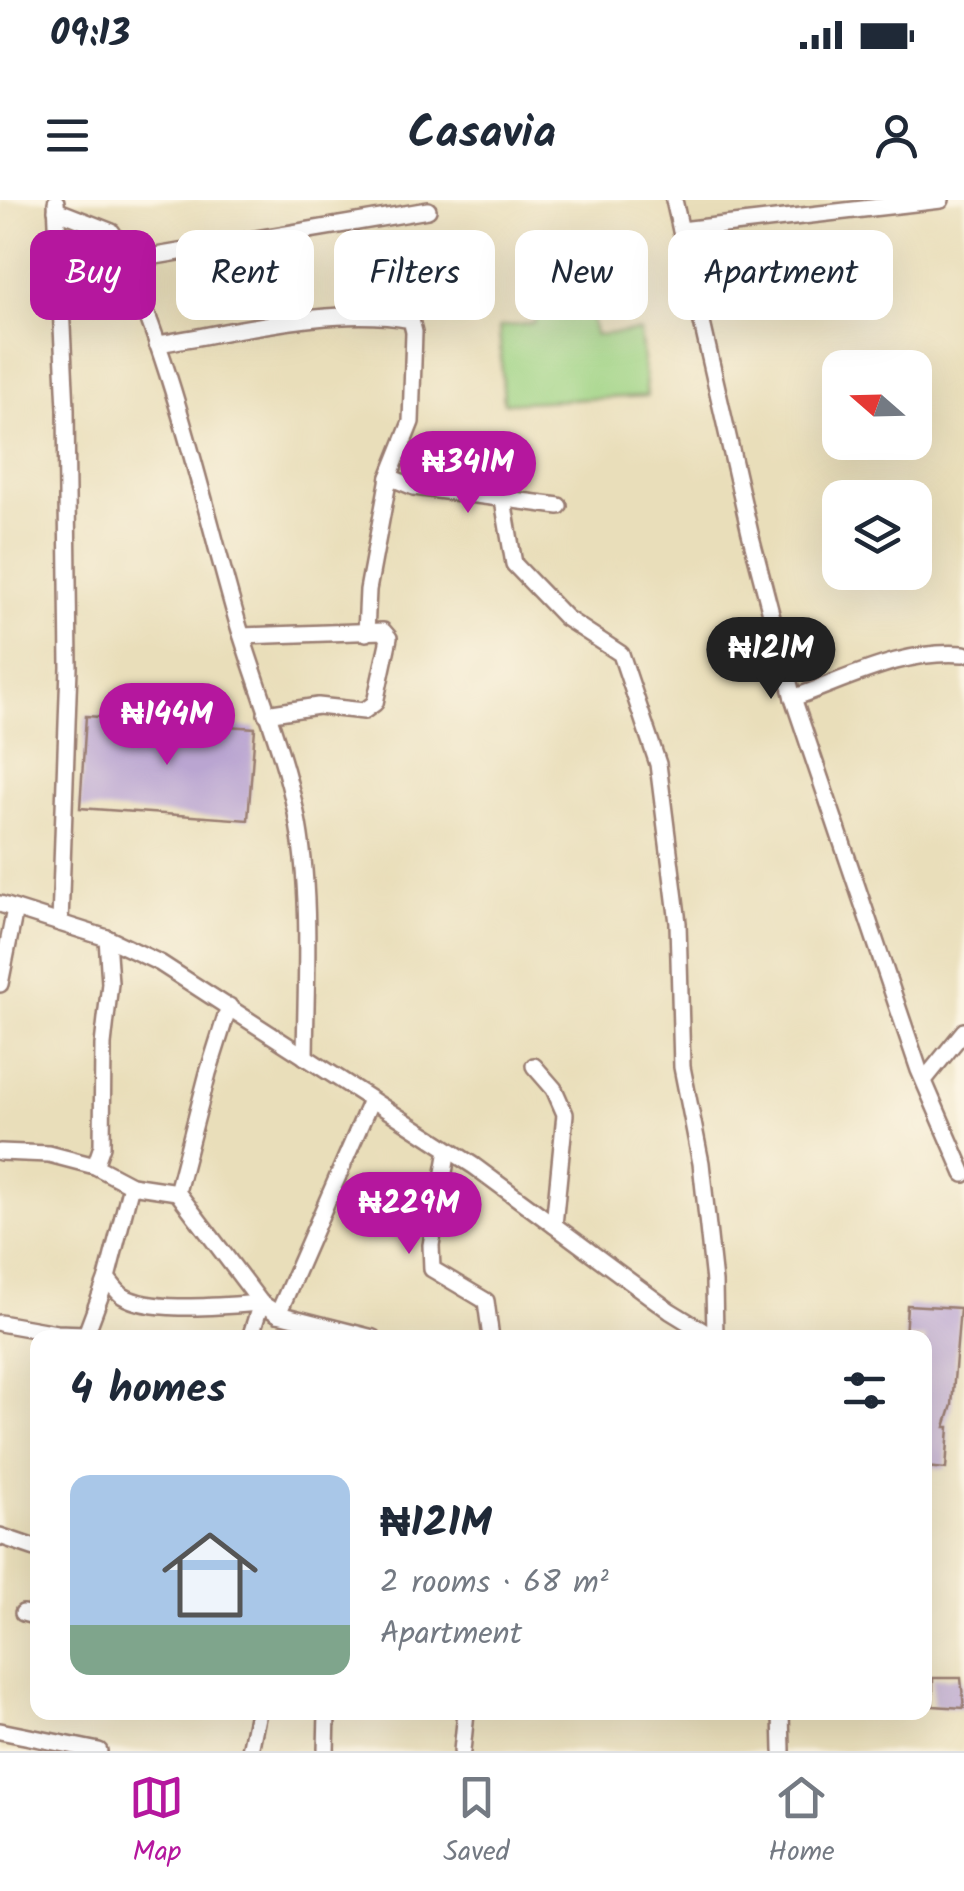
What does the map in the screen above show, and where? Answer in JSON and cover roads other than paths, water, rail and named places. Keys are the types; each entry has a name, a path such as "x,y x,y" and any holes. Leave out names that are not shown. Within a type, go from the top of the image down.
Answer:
{"street":[{"path":"674,200 681,230 942,200"},
{"path":"60,922 69,667 66,409 56,205 108,230"},
{"path":"156,256 428,210"},
{"path":"148,320 195,464 296,812 304,878 305,1057"},
{"path":"157,344 298,320 411,320 412,422 390,477 368,590 366,632"},
{"path":"701,320 750,533 794,698 920,1070 964,1174"},
{"path":"390,477 414,487 559,506"},
{"path":"502,500 507,543 514,564 566,618 621,654 658,764 678,923 682,1067 701,1163 714,1282 715,1330"},
{"path":"242,636 383,631 389,638 375,703 364,711 318,706 266,714"},
{"path":"794,698 854,677 872,666 934,652 964,654"},
{"path":"0,984 8,906 107,938 160,963 448,1150 670,1312 701,1330"},
{"path":"95,1166 102,1146 103,1045 110,983 107,938"},
{"path":"177,1192 229,1006"},
{"path":"925,1078 964,1031"},
{"path":"534,1066 554,1089 565,1114 554,1225"},
{"path":"278,1314 371,1100"},
{"path":"448,1150 431,1245 432,1269 486,1301 490,1330"},
{"path":"0,1152 50,1154 95,1166 131,1185 177,1192 261,1303 278,1314 335,1330"},
{"path":"88,1330 108,1278 131,1185"},
{"path":"108,1278 120,1295 137,1302 197,1307 261,1303"},
{"path":"253,1330 261,1303"},
{"path":"0,1323 44,1330"},
{"path":"1,1538 30,1547"},
{"path":"250,1751 256,1720"},
{"path":"326,1720 326,1751"},
{"path":"462,1751 465,1720"},
{"path":"781,1720 782,1751"},
{"path":"0,1732 100,1751"}]}
